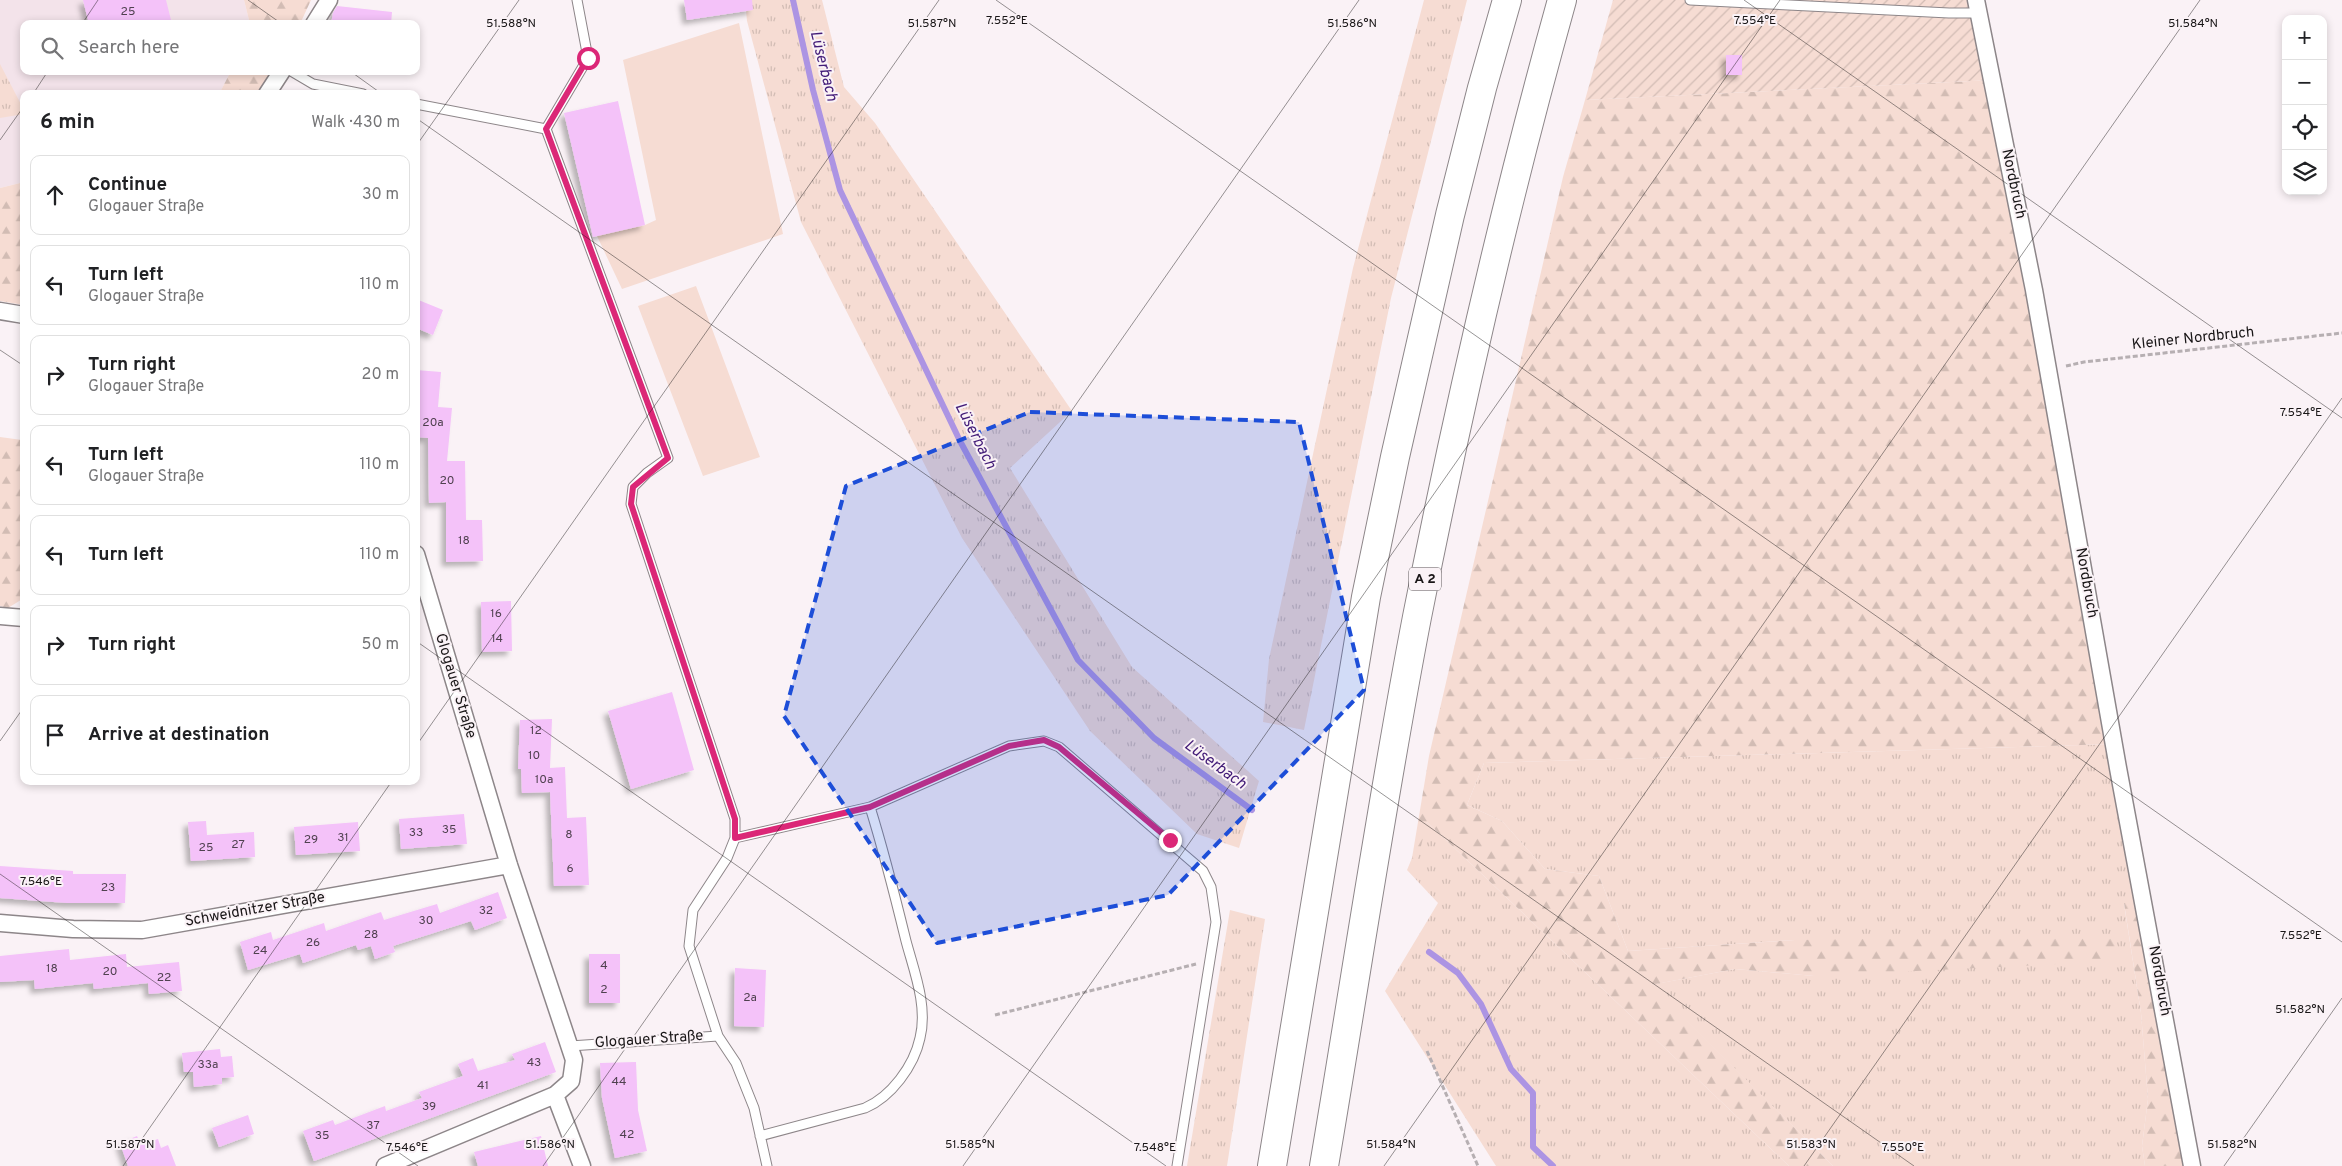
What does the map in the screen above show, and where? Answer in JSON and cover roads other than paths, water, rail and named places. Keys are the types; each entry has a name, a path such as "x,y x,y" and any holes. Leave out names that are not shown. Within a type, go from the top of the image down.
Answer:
{"highway":[{"path":"1272,1166 1368,588 1395,458 1446,233 1506,0"},
{"name":"A 2","path":"1324,1166 1390,767 1443,492 1479,324 1532,107 1562,0"}],"street":[{"path":"317,20 330,0"},
{"name":"Nordbruch","path":"1978,6 2034,290 2118,768 2192,1166"},
{"path":"270,90 279,75"},
{"path":"0,311 20,314"},
{"name":"Glogauer Straße","path":"420,582 423,603 574,1060 570,1081 555,1095"},
{"path":"0,616 20,618"},
{"name":"Schweidnitzer Straße","path":"0,923 73,929 142,930 509,865"},
{"path":"385,1166 555,1095 582,1166"}],"lane":[{"path":"420,105 546,129 588,58 577,0"},
{"path":"1690,0 1949,13 1978,6"},
{"path":"298,75 313,84 343,90"},
{"name":"Glogauer Straße","path":"546,129 668,458 633,487 631,504 735,819 735,838 727,858 693,910 689,946 718,1036 570,1046"},
{"path":"735,838 870,807 1009,746 1044,740 1059,747 1203,870 1211,887 1216,922 1176,1166"},
{"path":"760,1136 878,1103 907,1069 920,1038 922,1006 886,858 870,807"},
{"path":"718,1036 736,1063 754,1108 767,1166"}],"waterway":[{"name":"Lüserbach","path":"793,0 813,90 840,190 960,441 1078,660 1154,738 1252,810"},
{"name":"Lüserbach","path":"1429,952 1458,973 1481,1004 1511,1069 1533,1093 1533,1147 1553,1166"}]}
